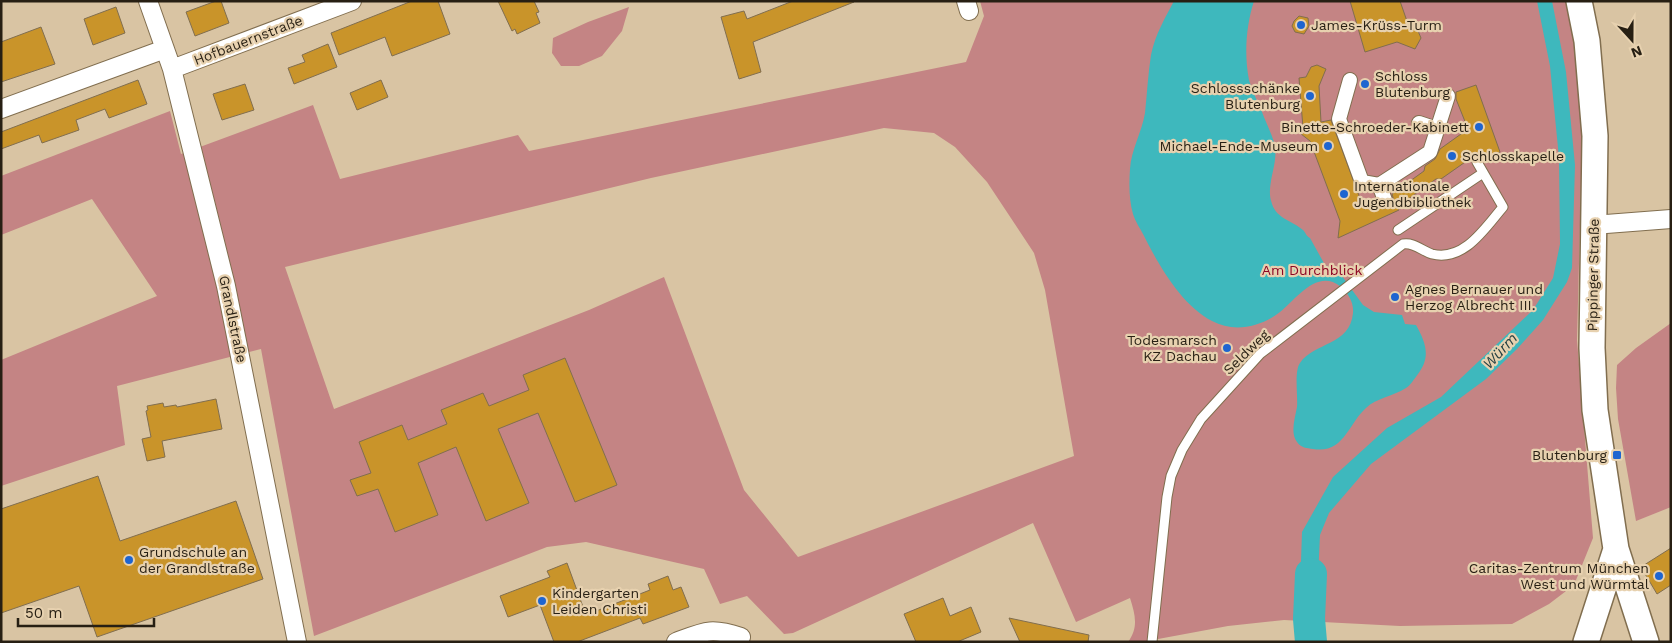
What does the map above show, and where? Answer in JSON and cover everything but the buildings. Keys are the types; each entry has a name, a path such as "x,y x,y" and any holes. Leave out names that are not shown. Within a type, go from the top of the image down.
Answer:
{"main road":[{"name":"Pippinger Straße","path":"1579,1 1587,41 1595,136 1592,348 1595,410 1616,549 1646,642"},
{"name":"Pippinger Straße","path":"1586,642 1616,549"}],"street":[{"name":"Grandlstraße","path":"148,1 172,69 226,286 297,642"},
{"name":"Hofbauernstraße","path":"172,69 313,8 352,1"},
{"path":"1,109 166,50"},
{"path":"1350,80 1346,106 1339,119 1362,182 1379,185 1430,152 1448,96"},
{"path":"1419,123 1438,129"},
{"path":"1379,185 1385,200"},
{"path":"1593,225 1671,219"},
{"path":"676,642 704,631 722,630 741,637"}],"lane":[{"path":"1398,230 1483,173 1477,162"},
{"name":"Seldweg","path":"1152,642 1167,496 1171,476 1182,450 1201,419 1260,354 1406,243 1412,244 1426,252 1442,255 1464,248 1503,207 1483,173"}],"green space":[{"name":"Am Durchblick","path":"980,1 1568,1 1574,25 1583,109 1577,340 1593,538 1574,585 1549,604 1512,624 1400,626 1284,620 1228,626 1142,642 1128,642 1135,626 1130,598 1076,622 1033,523 793,633 784,634 747,596 720,604 704,569 586,542 547,547 314,636 261,349 117,386 125,445 1,486 1,360 157,296 92,199 1,235 1,176 170,111 181,154 313,105 340,179 518,135 529,151 966,62 984,16","holes":["884,128 934,133 955,147 987,182 1034,253 1045,290 1074,456 798,557 744,490 664,277 589,310 334,409 285,267 651,178"]},
{"path":"629,7 622,31 602,56 579,66 561,66 552,53 553,38 588,22"},
{"path":"1671,323 1671,507 1636,521 1618,419 1617,365 1636,348"}],"water":[{"path":"1174,1 1254,1 1249,20 1247,70 1250,84 1275,147 1275,161 1270,190 1274,209 1281,216 1303,230 1310,238 1325,265 1339,272 1363,305 1374,312 1402,315 1405,324 1416,325 1422,338 1426,350 1425,362 1411,384 1366,408 1339,442 1332,447 1323,449 1306,448 1300,445 1295,438 1293,430 1297,407 1297,372 1300,363 1306,356 1339,338 1350,324 1353,305 1346,292 1331,281 1315,283 1273,317 1256,325 1229,327 1220,325 1190,305 1171,283 1134,217 1130,192 1131,162 1145,113 1151,55 1155,41"},
{"path":"1537,1 1552,1 1566,72 1575,165 1572,268 1567,282 1543,320 1517,349 1486,379 1371,464 1329,513 1320,535 1316,619 1299,620 1302,532 1333,477 1387,428 1441,397 1533,310 1553,278 1560,244 1559,158 1550,66"}],"waterway":[{"name":"Würm","path":"1311,574 1309,619 1311,642"}],"place":[{"name":"James-Krüss-Turm","path":"1301,25"},
{"name":"Schloss Blutenburg","path":"1365,84"},
{"name":"Schlossschänke Blutenburg","path":"1310,96"},
{"name":"Binette-Schroeder-Kabinett","path":"1479,127"},
{"name":"Michael-Ende-Museum","path":"1328,146"},
{"name":"Schlosskapelle","path":"1452,156"},
{"name":"Internationale Jugendbibliothek","path":"1344,194"},
{"name":"Agnes Bernauer und Herzog Albrecht III.","path":"1395,297"},
{"name":"Todesmarsch KZ Dachau","path":"1227,348"},
{"name":"Blutenburg","path":"1617,455"},
{"name":"Grundschule an der Grandlstraße","path":"129,560"},
{"name":"Caritas-Zentrum München West und Würmtal","path":"1659,576"},
{"name":"Kindergarten Leiden Christi","path":"542,601"}]}
